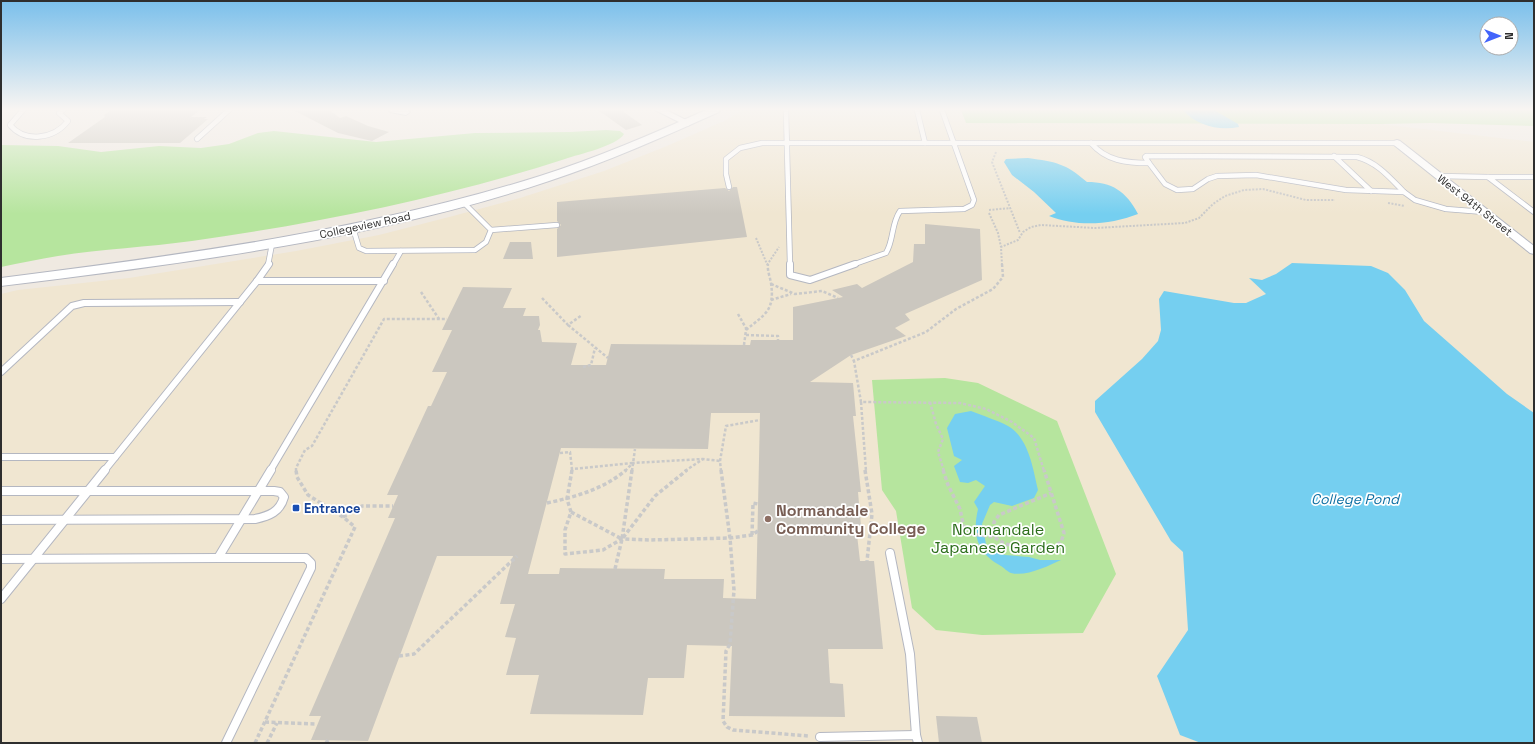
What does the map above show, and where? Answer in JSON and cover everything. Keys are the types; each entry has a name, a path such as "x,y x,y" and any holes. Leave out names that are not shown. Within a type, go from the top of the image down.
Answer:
{"street":[{"name":"Collegeview Road","path":"1,282 99,270 272,244 353,228 463,202 539,180 638,145"},
{"name":"West 94th Street","path":"1399,145 1533,250"}],"lane":[{"path":"728,187 726,159 740,148 752,145"},
{"path":"786,145 790,275 801,279 810,280 886,253 891,247 896,215 900,211 964,208 972,205 974,200 955,145"},
{"path":"1092,145 1097,152 1106,156 1132,163 1149,163"},
{"path":"1334,156 1371,191"},
{"path":"1404,192 1326,188 1268,176 1230,175 1217,176 1208,179 1192,189 1177,190 1165,184 1145,157 1357,157 1368,159 1404,192 1415,200 1446,209 1484,212"},
{"path":"1439,176 1534,177"},
{"path":"1488,177 1534,212"},
{"path":"463,202 491,230"},
{"path":"491,230 557,224"},
{"path":"353,228 359,248 366,251 475,250 486,242 490,236 491,230"},
{"path":"1,599 257,281 269,264 272,244"},
{"path":"218,558 401,251"},
{"path":"257,281 384,281"},
{"path":"1,372 72,306 84,303 240,302"},
{"path":"1,457 115,457"},
{"path":"1,491 274,491 283,494 284,497 282,506 272,515 255,519 1,520"},
{"path":"820,737 917,739 910,654 890,554"},
{"path":"1,559 306,558 311,563 311,568 226,743"}],"path":[{"path":"997,151 992,162 1020,233 1018,240 1001,247"},
{"path":"1020,233 1037,224 1093,228 1192,221 1202,217 1213,204 1232,192 1249,189 1264,189 1301,199 1317,201 1338,200"},
{"path":"1383,203 1411,209"},
{"path":"854,361 926,332 956,309 993,289 1003,277 1001,247 998,233 989,211 1011,208"},
{"path":"744,344 747,330 768,311 771,306 771,284 767,265 756,238"},
{"path":"767,265 779,247"},
{"path":"771,284 792,294"},
{"path":"771,300 792,294 806,294 819,291 826,291 838,298"},
{"path":"421,292 439,320"},
{"path":"542,298 568,325 608,358"},
{"path":"738,314 747,330"},
{"path":"568,325 582,315"},
{"path":"256,743 355,527 343,517 308,495 297,477 296,468 305,450 312,446 384,320 447,320"},
{"path":"746,335 778,336 778,340"},
{"path":"583,367 591,365 595,348"},
{"path":"851,355 854,361 861,402 866,467 872,514 867,561"},
{"path":"861,402 930,402 969,404 1000,415 1023,427 1034,438 1064,533 1061,542 1054,547 1033,548 1005,544 994,537 965,533 960,509 948,485 938,452 943,439 936,424 930,402"},
{"path":"760,420 726,426 720,461 730,538 734,590 730,644 726,650 723,721 727,727 733,730 820,737"},
{"path":"614,568 622,539 635,448"},
{"path":"560,453 570,452 572,469 567,499 571,512 565,530 565,554 603,550 622,539 655,496 685,471 703,459"},
{"path":"572,469 634,463 703,459 720,461"},
{"path":"546,503 567,499 607,483 626,472 634,463"},
{"path":"994,537 994,523 996,517 1003,512 1051,493"},
{"path":"752,535 753,503 758,504"},
{"path":"343,517 362,506 393,506"},
{"path":"571,512 622,539 650,540 730,538 752,535 758,531"},
{"path":"399,656 414,654 517,556"},
{"path":"265,722 317,724"},
{"path":"268,743 277,723"}],"shaded area":[{"name":"Normandale Community College","path":"670,145 1534,145 1534,743 1,743 1,294 18,290 129,278 296,251 379,235 520,198 604,171"}],"green space":[{"path":"1,145 58,146 101,152 159,146 201,148 224,145 609,145 473,186 380,208 239,234 192,241 44,258 1,267"},
{"name":"Normandale Japanese Garden","path":"945,378 978,383 1057,421 1116,574 1083,633 982,635 936,630 912,608 896,511 882,490 872,380"}],"water":[{"path":"1028,158 1060,164 1087,182 1096,182 1117,189 1128,199 1138,214 1127,218 1094,223 1071,222 1049,216 1056,213 1034,192 1012,175 1004,162 1006,159"},
{"name":"College Pond","path":"1292,263 1371,266 1388,273 1405,290 1424,321 1507,394 1534,413 1534,743 1201,743 1180,735 1157,676 1188,630 1183,552 1171,541 1095,412 1095,401 1142,359 1158,341 1161,330 1159,299 1164,291 1234,303 1246,303 1266,294 1249,278 1262,280 1276,274"},
{"path":"971,411 1008,426 1021,438 1032,464 1038,490 1034,498 1012,506 994,502 990,505 982,524 986,544 1005,555 1029,557 1040,560 1061,560 1037,570 1017,574 1010,572 993,561 982,549 976,535 976,518 978,509 974,502 985,486 976,480 968,483 960,482 954,466 962,460 954,456 947,428 955,414"}],"building":[{"path":"733,187 737,187 747,237 557,257 557,229 561,225 557,221 557,202 725,188 729,191"},
{"name":"Normandale Community College","path":"925,224 980,229 982,280 905,314 910,320 895,328 906,336 851,355 810,382 853,383 856,416 853,416 861,492 858,492 861,526 856,526 860,561 874,561 883,649 828,649 830,683 843,684 845,717 729,716 732,646 687,645 684,678 648,678 643,715 530,714 539,675 506,675 516,638 505,637 515,604 500,604 513,556 437,556 368,741 311,740 321,716 309,716 395,518 388,518 398,495 387,495 428,406 431,406 447,372 432,372 452,330 442,330 463,287 512,288 503,308 526,308 523,316 539,316 540,325 538,330 540,330 542,342 577,343 571,365 606,365 611,344 750,345 751,340 793,340 793,307 843,297 832,290 857,284 862,288 913,262 914,244 925,244","holes":["711,413 760,413 756,599 723,598 724,579 664,579 665,569 560,568 559,574 528,574 561,448 708,449"]},
{"path":"510,242 531,242 533,259 503,259"},
{"path":"936,716 977,717 982,743 939,743"}],"place":[{"name":"Entrance","path":"296,508"},
{"name":"Normandale Community College","path":"768,519"}]}
